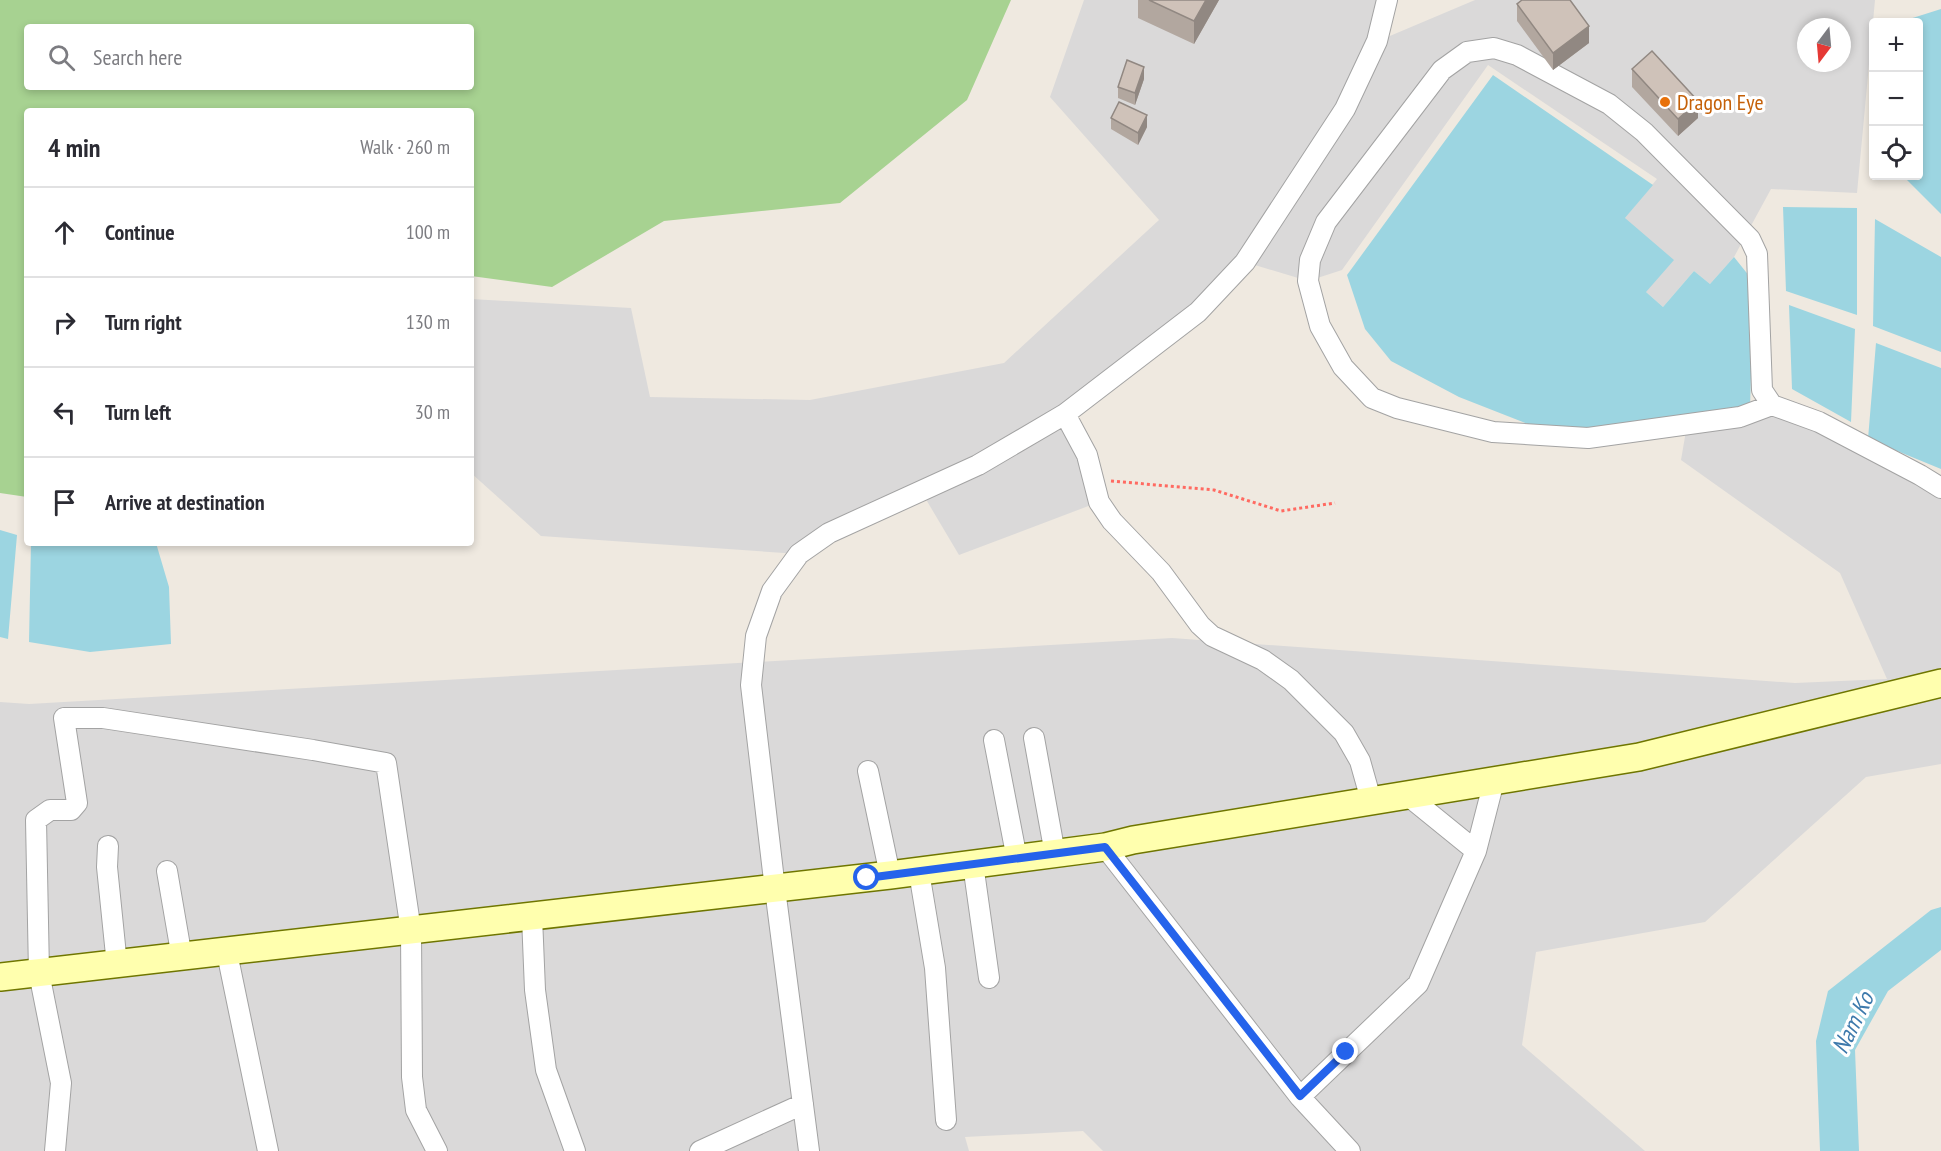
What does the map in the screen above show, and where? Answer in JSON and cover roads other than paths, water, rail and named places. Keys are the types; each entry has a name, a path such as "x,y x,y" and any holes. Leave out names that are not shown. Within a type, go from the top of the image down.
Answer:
{"street":[{"path":"809,1151 751,685 756,636 772,591 799,554 829,533 978,465 1065,414 1198,312 1245,262 1345,109 1377,41 1387,0"},
{"path":"1772,405 1740,417 1588,438 1493,432 1397,408 1372,398 1343,367 1320,326 1308,281 1310,260 1326,222 1442,70 1467,52 1494,48 1517,55 1609,104 1644,132 1750,239 1758,254 1762,390 1772,405 1819,422 1941,488"},
{"path":"1065,414 1088,455 1099,502 1112,521 1161,572 1200,625 1212,636 1263,660 1291,680 1344,733 1360,761 1371,800"},
{"path":"0,977 775,889 1105,847 1133,840 1639,757 1941,683"},
{"path":"55,1151 61,1083 39,973 36,820 50,810 71,810 77,803 64,718 115,720 313,750 386,764 411,931 412,1077 416,1110 437,1151"},
{"path":"1034,738 1055,854"},
{"path":"994,740 1017,859"},
{"path":"868,771 890,875"},
{"path":"1300,1096 1418,984 1476,851 1494,781"},
{"path":"1407,795 1476,851"},
{"path":"108,846 107,867 117,965"},
{"path":"1105,847 1300,1096 1350,1151"},
{"path":"973,864 989,978"},
{"path":"167,871 182,958"},
{"path":"919,872 935,968 946,1120"},
{"path":"532,917 535,990 546,1070 575,1151"},
{"path":"227,953 268,1151"},
{"path":"700,1151 803,1104"}],"water":[{"path":"1941,9 1941,214 1907,180 1923,180 1923,18 1913,18"},
{"path":"1493,75 1653,185 1625,218 1674,260 1646,292 1663,307 1694,271 1710,284 1734,257 1754,282 1750,407 1613,430 1528,424 1459,397 1391,361 1365,329 1347,275"},
{"path":"1783,207 1857,208 1857,315 1786,291"},
{"path":"1875,219 1941,257 1941,352 1873,326"},
{"path":"1789,305 1855,329 1851,422 1792,389"},
{"path":"1876,343 1941,368 1941,469 1868,439"},
{"path":"0,530 17,535 8,639 0,637"},
{"path":"31,546 157,546 169,587 171,644 90,652 29,642"},
{"name":"Nam Ko","path":"1941,907 1941,950 1888,991 1855,1050 1859,1151 1820,1151 1816,1041 1828,991 1931,910"}],"place":[{"name":"Dragon Eye","path":"1665,102"}]}
